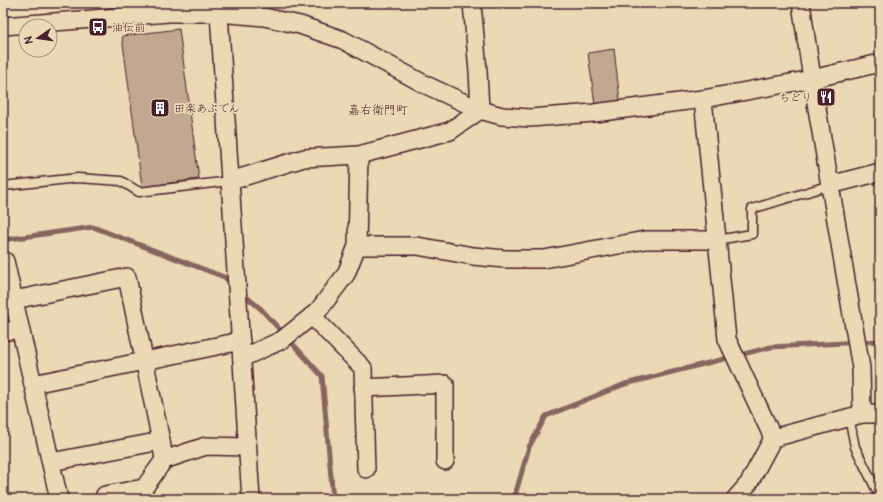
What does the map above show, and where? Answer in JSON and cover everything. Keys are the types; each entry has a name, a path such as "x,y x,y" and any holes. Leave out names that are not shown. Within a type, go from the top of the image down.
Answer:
{"street":[{"path":"472,3 480,110"},
{"path":"801,3 812,79 861,368 856,416"},
{"path":"3,26 169,8 264,17 300,25 343,40 426,85 480,110 502,116 530,118 703,99 812,79 880,63"},
{"path":"219,13 251,499"},
{"path":"703,99 726,339 773,438"},
{"path":"230,181 304,158 359,155 450,131 480,110"},
{"path":"242,358 282,340 312,316 318,311 346,274 356,246 359,155"},
{"path":"830,185 880,172"},
{"path":"356,246 418,246 473,256 505,259 544,259 645,240 717,240"},
{"path":"5,261 59,499"},
{"path":"14,300 127,277 164,460"},
{"path":"312,316 363,368 366,469"},
{"path":"3,332 20,329"},
{"path":"33,384 145,362 240,341"},
{"path":"363,388 445,384 445,461"},
{"path":"735,499 750,483 773,438 856,416 880,414"},
{"path":"51,462 161,442"},
{"path":"104,499 105,495 144,488 164,460 206,446 247,447"}],"lane":[{"path":"3,186 78,178 121,180 139,192 230,181"},
{"path":"717,240 752,234 752,209 830,185"},
{"path":"856,416 855,447 880,497"}],"building":[{"name":"田楽あぶでん","path":"179,29 199,179 142,187 122,36"},
{"path":"614,49 620,101 595,105 588,53"}],"waterway":[{"path":"3,240 93,227 224,277 233,285"},
{"path":"242,293 261,309 322,376 333,499"},
{"path":"514,499 529,447 546,416 625,384 771,347 880,341"}],"place":[{"name":"油伝前","path":"98,27"},
{"name":"ちどり","path":"826,97"},
{"name":"田楽あぶでん","path":"160,108"}],"district":[{"name":"嘉右衛門町","path":"378,110"}]}
